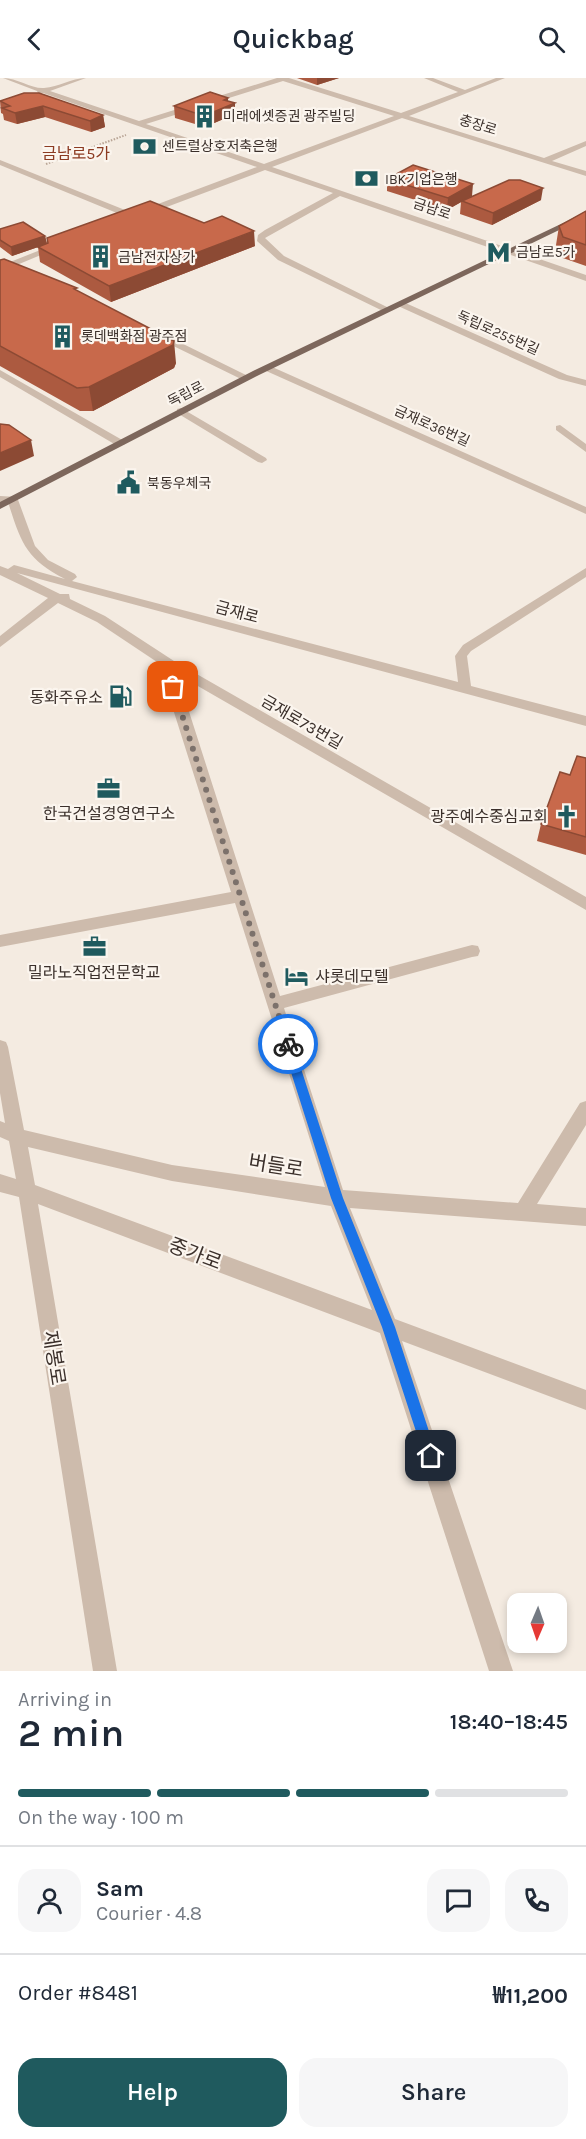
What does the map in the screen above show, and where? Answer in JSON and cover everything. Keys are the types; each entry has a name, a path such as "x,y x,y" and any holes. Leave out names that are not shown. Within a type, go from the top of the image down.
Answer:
{"main road":[{"name":"독립로","path":"0,506 267,368 586,214"}],"street":[{"name":"금남로","path":"6,78 586,278"},
{"path":"31,95 83,78"},
{"name":"충장로","path":"143,125 164,114 283,78 586,174"},
{"path":"427,78 465,92"},
{"name":"충장로","path":"268,167 501,78"},
{"path":"545,160 586,143"},
{"path":"0,162 132,216"},
{"path":"122,220 268,167"},
{"path":"341,192 268,232 261,237 261,241 281,258 388,310"},
{"path":"5,267 61,245"},
{"path":"0,261 5,267 21,271"},
{"name":"독립로255번길","path":"401,304 563,377 586,382"},
{"path":"150,332 247,378"},
{"name":"금재로36번길","path":"267,368 586,510"},
{"path":"0,373 117,444"},
{"path":"0,380 117,444"},
{"path":"181,411 262,459"},
{"path":"560,428 586,449"},
{"path":"0,499 13,499 27,543 39,560 109,595"},
{"name":"금재로","path":"0,568 586,721"},
{"name":"금재로73번길","path":"0,568 101,619 169,664 586,904"},
{"path":"465,690 461,656 467,648 586,572"},
{"path":"0,643 35,613 58,598 109,595"},
{"path":"169,664 173,687 337,1198 388,1327 501,1671"},
{"path":"0,941 240,897"},
{"path":"275,1004 472,951"},
{"name":"제봉로","path":"0,1047 9,1132 27,1191 105,1671"},
{"path":"523,1211 586,1109"},
{"name":"버들로","path":"9,1132 172,1173 337,1198 586,1217"},
{"name":"중가로","path":"0,1183 27,1191 586,1400"}],"path":[{"path":"25,172 143,125"}],"building":[{"path":"210,92 235,103 204,116 174,106"},
{"path":"24,93 39,93 103,115 90,121 43,106 15,113 2,108 10,106 0,101"},
{"path":"413,165 473,184 448,198 387,179"},
{"path":"509,180 520,180 543,188 493,213 462,201"},
{"path":"150,201 204,223 222,216 254,231 109,286 38,247 48,243 47,238"},
{"path":"586,211 586,245 563,237 559,226"},
{"path":"23,222 45,236 11,247 0,240 0,229"},
{"name":"롯데백화점 광주점","path":"4,259 77,288 74,289 174,341 173,345 89,387 77,388 0,346 0,260"},
{"path":"0,424 9,425 31,440 0,453"},
{"name":"광주예수중심교회","path":"577,756 586,758 586,837 541,824 560,772 570,775"}],"way so far":[{"path":"173,687 288,1044"}],"place":[{"name":"미래에셋증권 광주빌딩","path":"205,116"},
{"name":"센트럴상호저축은행","path":"144,146"},
{"name":"IBK기업은행","path":"367,179"},
{"name":"금남로5가","path":"498,252"},
{"name":"금남전자상가","path":"100,257"},
{"name":"롯데백화점 광주점","path":"63,336"},
{"name":"북동우체국","path":"129,483"},
{"name":"동화주유소","path":"121,697"},
{"name":"한국건설경영연구소","path":"109,788"},
{"name":"광주예수중심교회","path":"566,816"},
{"name":"밀라노직업전문학교","path":"94,947"},
{"name":"샤롯데모텔","path":"297,976"}],"district":[{"name":"금남로5가","path":"76,153"}],"route":[{"path":"288,1044 337,1198 388,1327 431,1456"}]}
